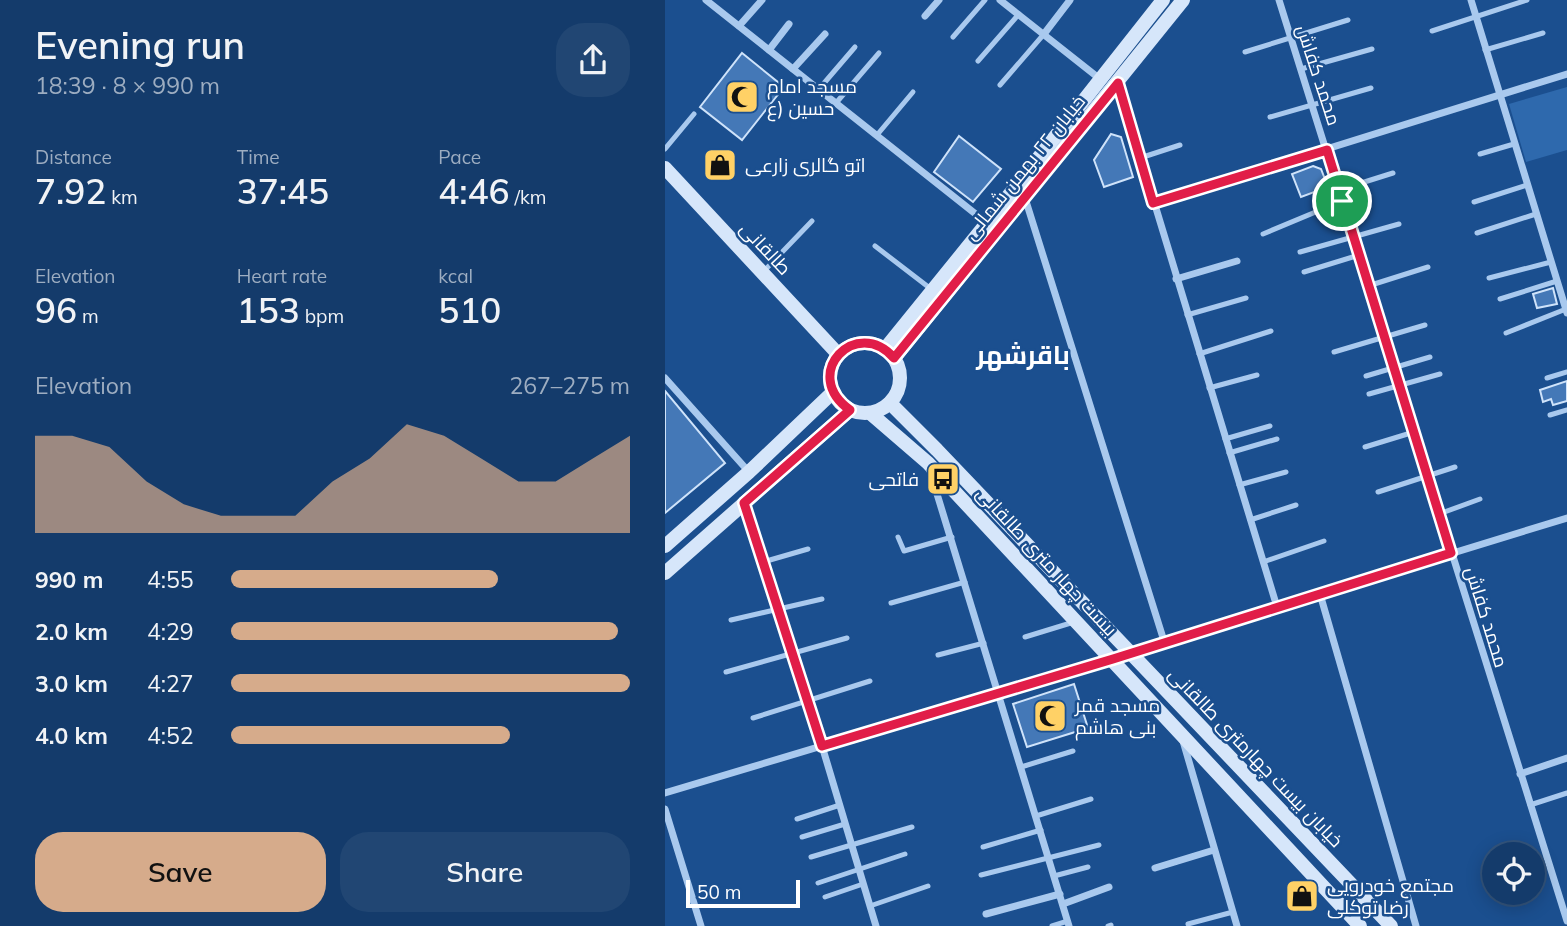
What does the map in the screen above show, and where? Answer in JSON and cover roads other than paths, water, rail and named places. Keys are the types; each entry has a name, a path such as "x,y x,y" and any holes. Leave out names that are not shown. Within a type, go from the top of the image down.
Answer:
{"street":[{"path":"706,0 988,223"},
{"path":"739,26 762,0"},
{"path":"925,16 939,0"},
{"path":"1000,0 1100,80"},
{"path":"1044,34 1070,0"},
{"name":"خیابان ۲۲ بهمن شمالی","path":"889,353 933,290 1163,0"},
{"name":"خیابان ۲۲ بهمن شمالی","path":"889,353 1025,197 1183,0"},
{"name":"محمد کفاش","path":"1279,0 1567,921"},
{"path":"1471,0 1566,311"},
{"path":"769,50 789,24"},
{"path":"793,69 825,34"},
{"path":"1153,203 1567,74"},
{"path":"1118,83 1277,607"},
{"name":"طالقانی","path":"665,168 838,354"},
{"path":"1025,197 1164,641"},
{"path":"1176,279 1237,261"},
{"path":"856,344 876,344 889,353 898,367 899,386 890,403 870,413 850,410 839,403 832,393 829,372 838,354 856,344"},
{"path":"665,378 749,472"},
{"path":"665,546 749,472 832,393"},
{"name":"خیابان بیست چهارمتری طالقانی","path":"890,403 1391,926"},
{"path":"665,573 850,410"},
{"name":"بیست چهار متری طالقانی","path":"870,413 928,463 1360,926"},
{"path":"937,450 928,463 1068,924"},
{"path":"744,503 822,746 874,926"},
{"path":"665,793 1113,659 1567,518"},
{"path":"1320,594 1416,926"},
{"path":"1181,733 1237,926"},
{"path":"1520,774 1567,758"},
{"path":"665,809 701,926"},
{"path":"1155,868 1215,850"},
{"path":"1063,904 1109,887"},
{"path":"986,914 1060,894"}],"lane":[{"path":"953,37 985,0"},
{"path":"1432,31 1527,0"},
{"path":"978,61 1019,15"},
{"path":"1245,52 1348,19"},
{"path":"1485,50 1543,33"},
{"path":"1000,85 1044,34"},
{"path":"819,89 855,47"},
{"path":"1301,69 1372,49"},
{"path":"836,103 879,53"},
{"path":"1270,117 1371,88"},
{"path":"877,135 913,92"},
{"path":"665,149 694,114"},
{"path":"1480,154 1514,144"},
{"path":"1139,158 1180,145"},
{"path":"1339,190 1393,173"},
{"path":"1474,202 1527,185"},
{"path":"1263,234 1342,201"},
{"path":"1477,233 1536,214"},
{"path":"763,273 812,221"},
{"path":"1300,252 1399,224"},
{"path":"875,246 933,290"},
{"path":"1304,272 1359,255"},
{"path":"1489,278 1551,262"},
{"path":"1369,286 1428,267"},
{"path":"1500,299 1557,281"},
{"path":"1187,316 1246,298"},
{"path":"1506,332 1566,311"},
{"path":"1334,352 1425,325"},
{"path":"1199,354 1271,331"},
{"path":"1366,376 1430,357"},
{"path":"1547,378 1567,372"},
{"path":"1369,394 1440,374"},
{"path":"1209,388 1257,375"},
{"path":"1550,415 1567,410"},
{"path":"1225,439 1270,426"},
{"path":"1365,447 1413,432"},
{"path":"1229,453 1277,439"},
{"path":"1378,492 1455,467"},
{"path":"1239,485 1286,472"},
{"path":"1439,514 1480,499"},
{"path":"1250,520 1296,505"},
{"path":"898,537 904,551 952,537"},
{"path":"1263,562 1324,541"},
{"path":"763,562 808,549"},
{"path":"891,603 965,582"},
{"path":"731,620 822,599"},
{"path":"1025,637 1077,621"},
{"path":"726,673 847,638"},
{"path":"938,654 984,643"},
{"path":"753,718 870,681"},
{"path":"1021,766 1073,751"},
{"path":"1530,805 1567,793"},
{"path":"1036,816 1091,799"},
{"path":"797,820 840,806"},
{"path":"802,836 845,824"},
{"path":"811,857 912,827"},
{"path":"983,847 1041,830"},
{"path":"981,875 1099,845"},
{"path":"818,883 905,854"},
{"path":"1054,876 1088,867"},
{"path":"825,897 863,884"},
{"path":"870,906 928,886"},
{"path":"1188,924 1233,912"},
{"path":"1052,926 1068,924"}],"place":[{"name":"مسجد امام حسین (ع","path":"742,97"},
{"name":"اتو گالری زارعی","path":"720,165"},
{"name":"فاتحی","path":"943,479"},
{"name":"مسجد قمر بنی هاشم","path":"1050,716"},
{"name":"مجتمع خودرویی رضا توکلی","path":"1302,896"}],"district":[{"name":"باقرشهر","path":"1023,355"}]}
